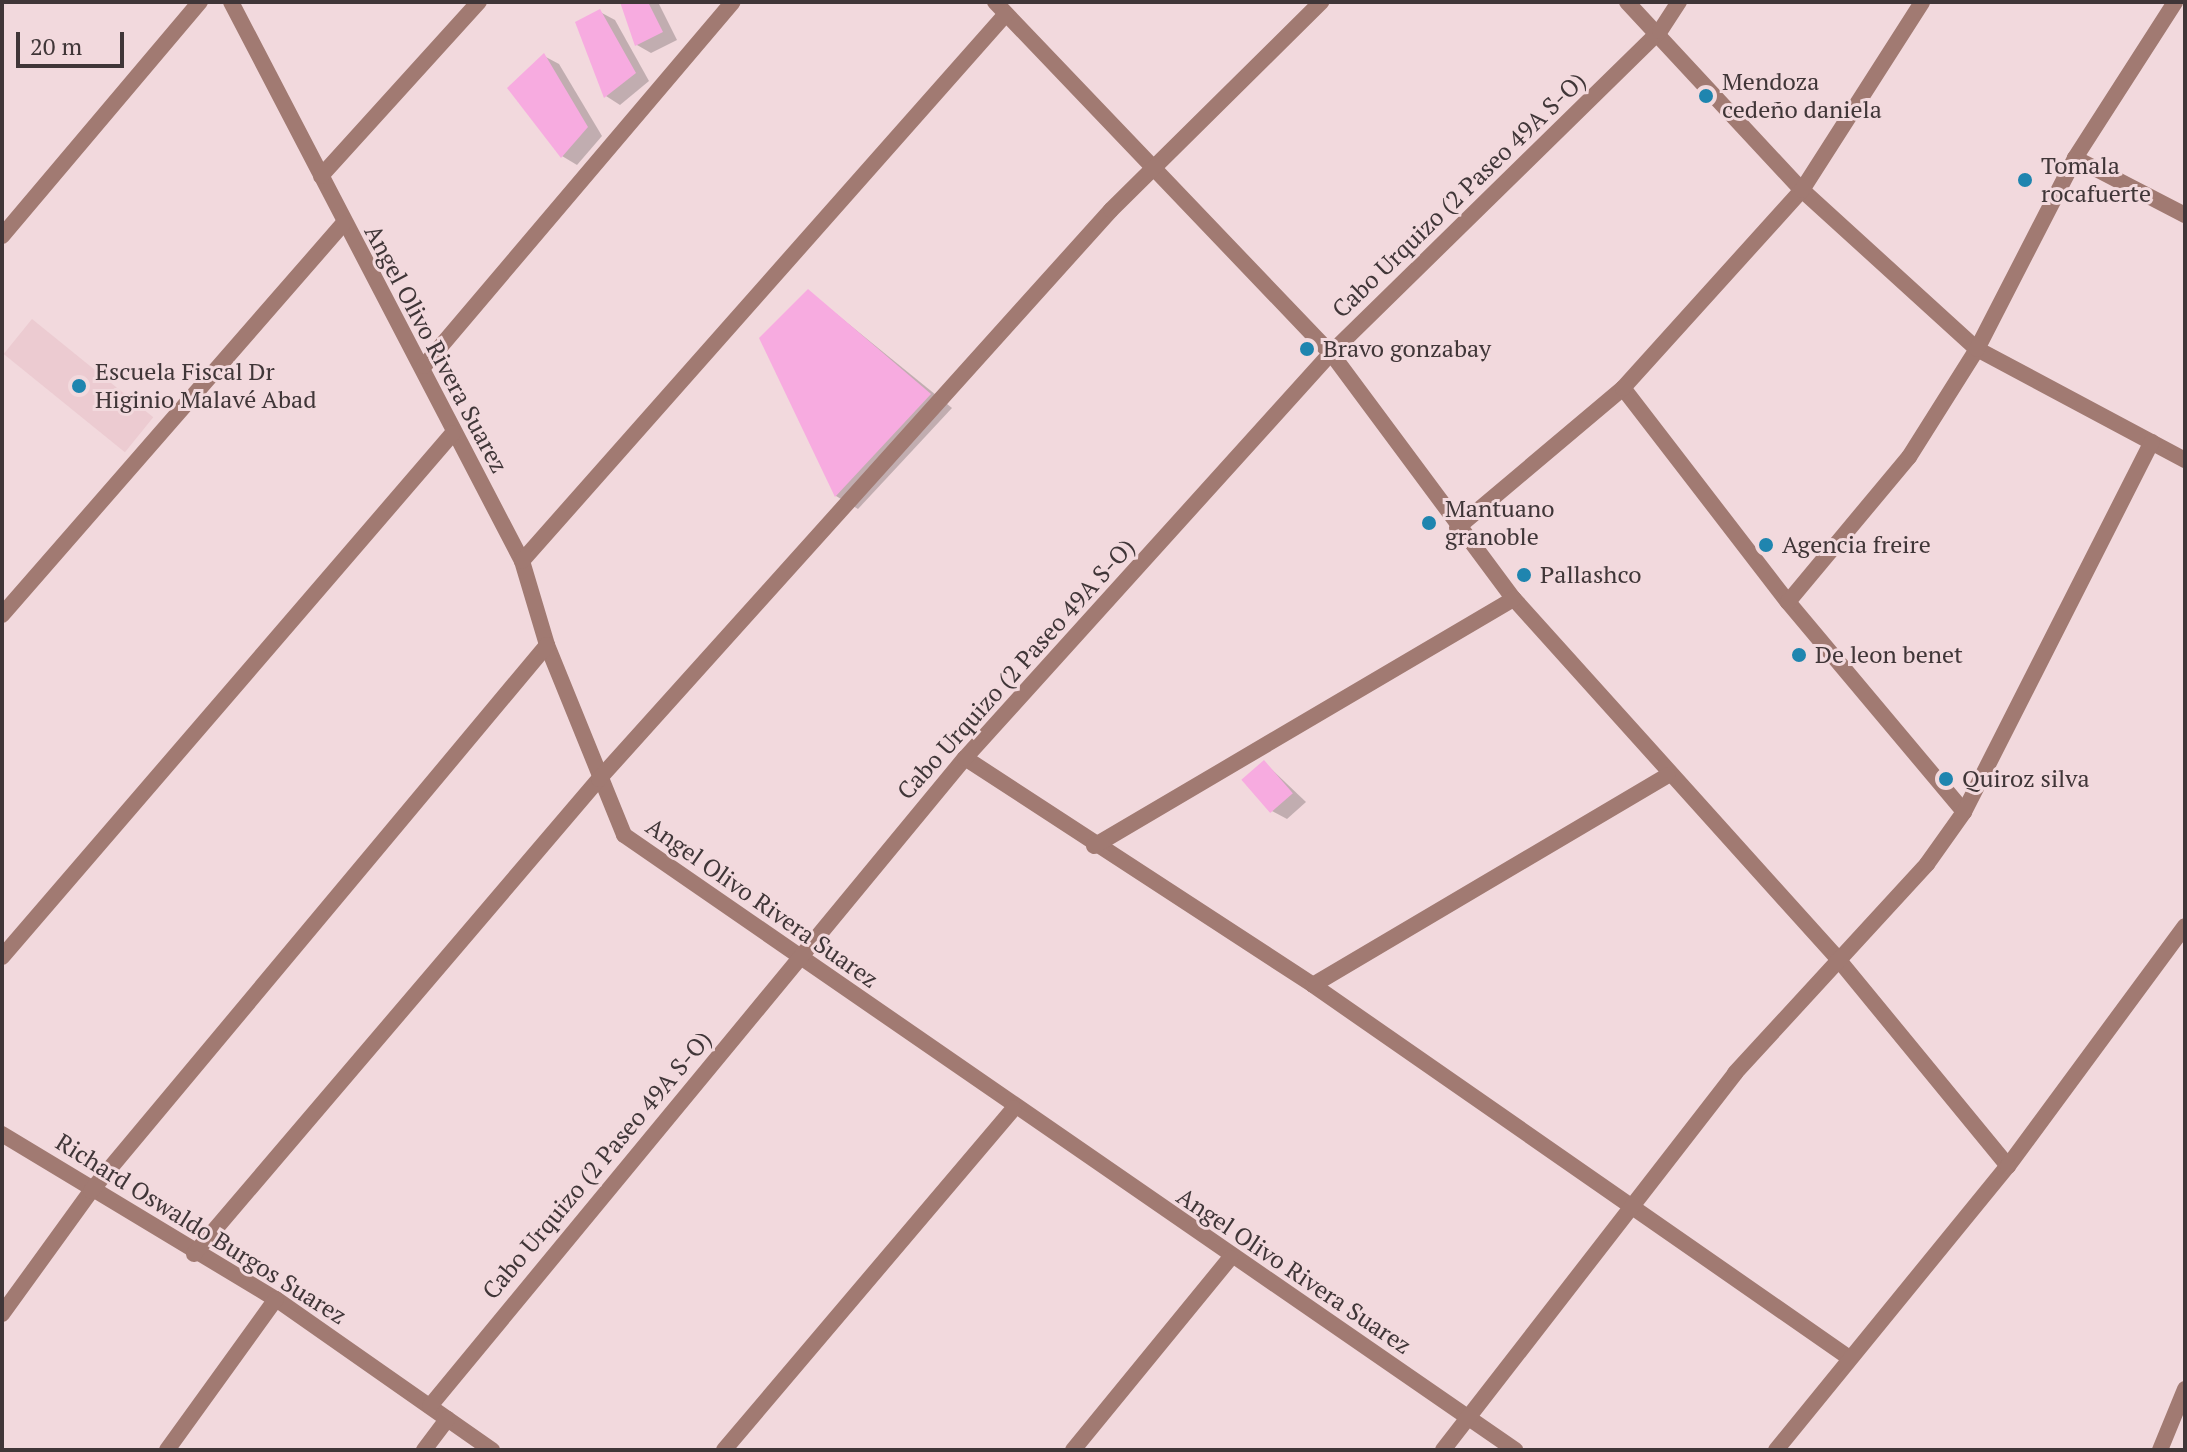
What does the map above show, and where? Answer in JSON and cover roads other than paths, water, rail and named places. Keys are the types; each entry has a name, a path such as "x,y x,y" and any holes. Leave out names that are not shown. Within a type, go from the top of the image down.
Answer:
{"street":[{"path":"2,236 200,2"},
{"name":"Angel Olivo Rivera Suarez","path":"231,2 343,224 424,366 453,433 522,561 547,645 624,835 1230,1258 1515,1450"},
{"path":"321,176 479,2"},
{"path":"424,366 733,2"},
{"path":"1627,2 1660,31 1802,190 1977,349 2185,460"},
{"name":"Cabo Urquizo (2 Paseo 49A S-O)","path":"430,1406 965,758 1331,353 1660,31 1679,2"},
{"path":"1457,528 1623,388 1802,190 1922,2"},
{"path":"1788,602 1909,457 1977,349 2075,158 2175,2"},
{"path":"194,1254 599,779 1157,163 1312,5"},
{"path":"522,561 1001,8 1157,163 1331,353 1457,528 1514,599 1668,775 1838,959 2008,1166"},
{"path":"2075,158 2185,215"},
{"path":"2,615 343,224"},
{"path":"1623,388 1788,602 1964,812"},
{"path":"2,957 453,433"},
{"path":"1443,1450 1633,1209 1735,1073 1927,864 1964,812 2152,442"},
{"path":"1094,846 1514,599"},
{"path":"2,1314 91,1191 547,645"},
{"path":"965,758 1094,846 1313,985 1848,1357"},
{"path":"1313,985 1668,775"},
{"path":"1776,1450 1848,1357 2008,1166 2185,926"},
{"path":"724,1450 1014,1108"},
{"name":"Richard Oswaldo Burgos Suarez","path":"2,1134 194,1254 276,1299 492,1450"},
{"path":"1073,1450 1230,1258"},
{"path":"167,1450 276,1299"},
{"path":"2160,1450 2185,1389"},
{"path":"424,1450 447,1419"}],"place":[{"name":"Mendoza cedeño daniela","path":"1706,96"},
{"name":"Tomala rocafuerte","path":"2025,180"},
{"name":"Bravo gonzabay","path":"1307,349"},
{"name":"Escuela Fiscal Dr Higinio Malavé Abad","path":"79,386"},
{"name":"Mantuano granoble","path":"1429,523"},
{"name":"Agencia freire","path":"1766,545"},
{"name":"Pallashco","path":"1524,575"},
{"name":"De leon benet","path":"1799,655"},
{"name":"Quiroz silva","path":"1946,779"}]}
